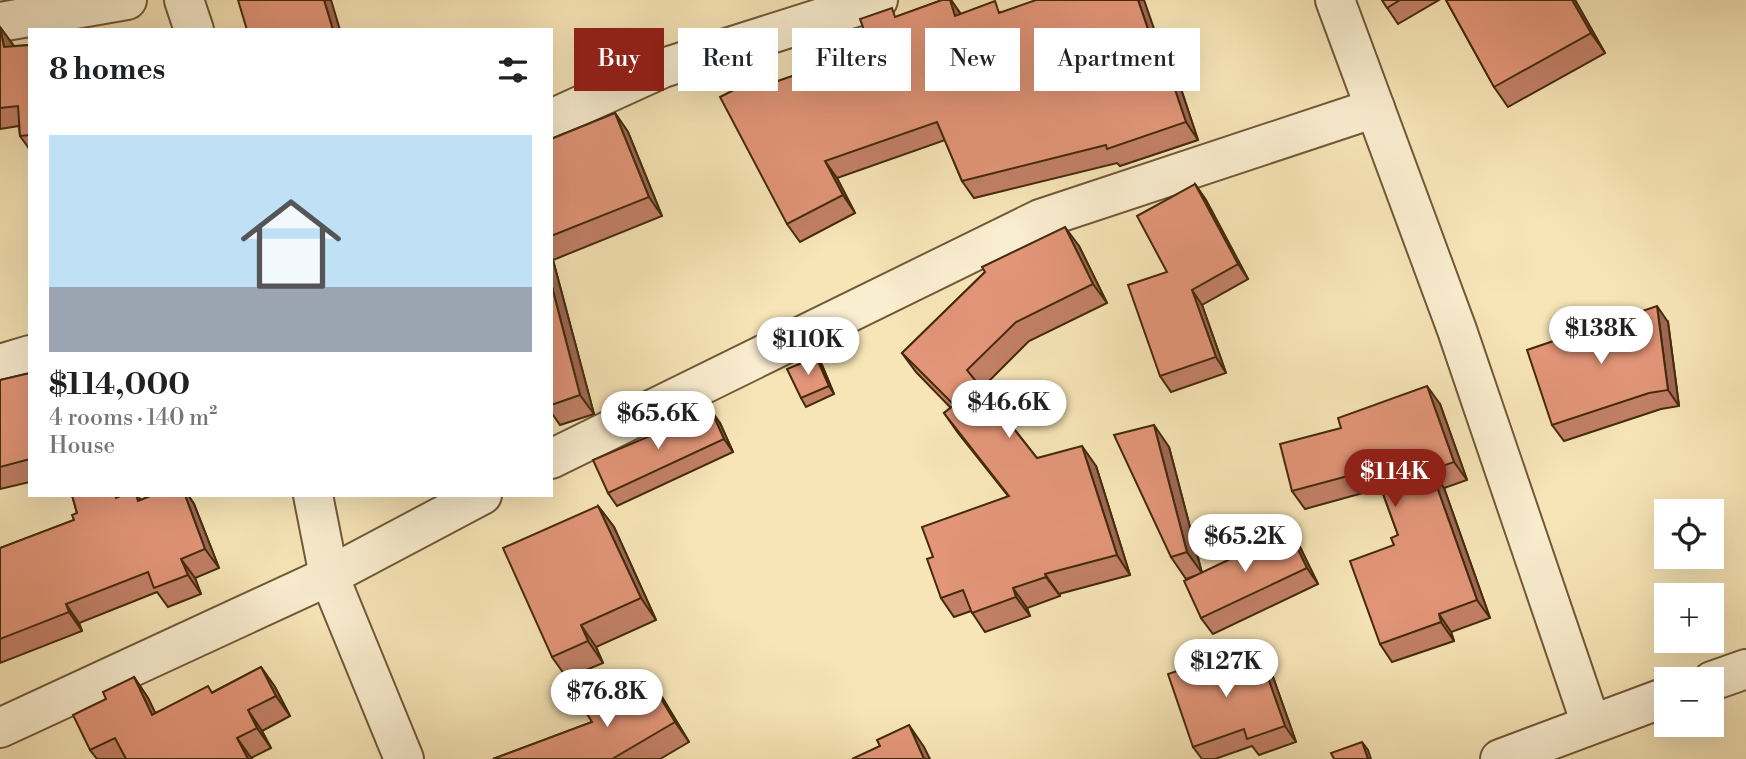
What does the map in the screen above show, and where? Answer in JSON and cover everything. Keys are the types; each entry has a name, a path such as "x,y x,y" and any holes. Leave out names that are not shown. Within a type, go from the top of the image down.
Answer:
{"street":[{"path":"0,22 127,0"},
{"path":"184,0 193,28"},
{"path":"553,118 663,68 878,0"},
{"path":"1335,0 1457,330 1591,723"},
{"path":"553,458 1041,219 1375,108"},
{"path":"0,364 28,356"},
{"path":"313,497 329,576 404,759"},
{"path":"0,727 329,576 478,497"},
{"path":"1724,677 1746,669"},
{"path":"1500,759 1654,701"}],"building":[{"path":"238,0 324,0 332,28 246,28"},
{"path":"942,0 950,0 955,16 995,1 999,13 1036,0 1138,0 1148,28 1034,28 1034,91 1175,91 1186,122 1107,149 1106,145 962,181 937,122 825,161 843,195 787,224 720,97 732,91 778,91 778,81 792,76 792,91 911,91 911,28 863,28 860,19 892,8 895,17"},
{"path":"1382,0 1400,0 1387,8"},
{"path":"1446,0 1572,0 1591,33 1494,87"},
{"path":"0,27 4,47 28,45 28,135 20,136 18,106 0,108"},
{"path":"615,113 649,197 553,235 553,138"},
{"path":"1195,184 1238,264 1192,290 1216,357 1160,376 1128,285 1167,272 1137,216"},
{"path":"1065,227 1093,284 1016,322 967,370 1037,458 1082,446 1117,555 1045,574 1046,577 1013,588 1016,597 972,613 963,590 941,598 927,559 933,557 922,527 1009,496 944,413 954,405 902,353 985,272 982,267"},
{"path":"553,291 580,395 553,404"},
{"path":"1657,306 1668,390 1649,393 1552,425 1527,350"},
{"path":"816,357 829,386 801,398 787,369"},
{"path":"28,373 28,460 0,467 0,380"},
{"path":"1427,386 1454,462 1431,470 1477,600 1439,614 1441,622 1380,644 1350,561 1394,545 1391,538 1398,535 1374,469 1292,491 1280,444 1341,428 1338,418"},
{"path":"711,410 724,439 608,493 593,460"},
{"path":"1154,425 1187,552 1171,557 1114,435"},
{"path":"73,497 137,497 138,501 148,497 186,497 205,549 181,559 188,575 154,588 148,572 66,604 69,612 0,639 0,548 74,520 72,515 77,513"},
{"path":"598,506 641,598 581,625 588,641 552,657 503,548"},
{"path":"1289,531 1307,568 1201,618 1184,581"},
{"path":"1235,651 1241,668 1262,661 1285,726 1247,739 1244,729 1193,747 1168,674"},
{"path":"261,667 276,696 248,710 257,728 237,738 248,759 126,759 115,738 90,750 73,715 106,699 103,692 134,677 152,715 208,686 212,693"},
{"path":"648,677 675,722 612,759 493,759 592,722 587,714"},
{"path":"909,725 924,759 852,759 880,746 877,740"},
{"path":"1362,742 1368,759 1334,759 1331,753"}]}
